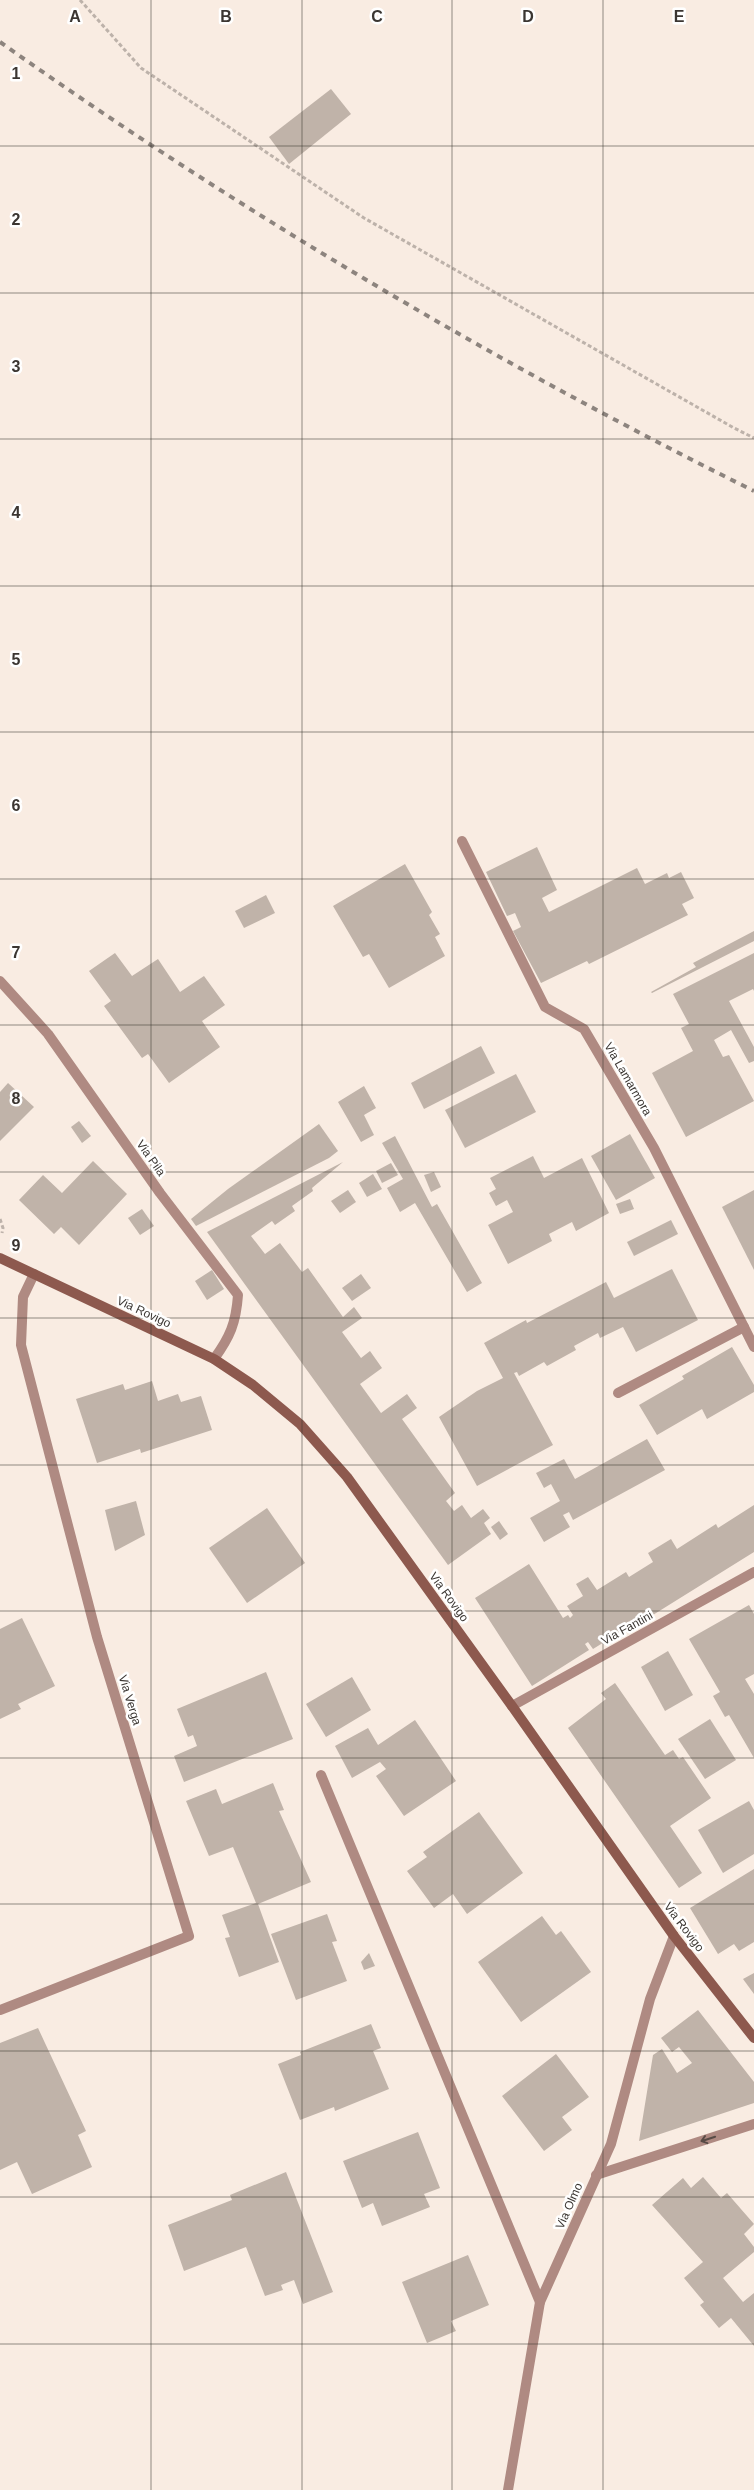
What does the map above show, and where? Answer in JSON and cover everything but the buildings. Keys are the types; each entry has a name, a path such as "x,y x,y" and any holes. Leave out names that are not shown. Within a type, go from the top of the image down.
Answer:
{"main road":[{"name":"Via Rovigo","path":"0,1258 214,1359 253,1385 300,1424 347,1477 512,1706 674,1936 754,2038"}],"street":[{"name":"Via Lamarmora","path":"462,841 545,1007 584,1029 654,1148 754,1348"},
{"name":"Via Pila","path":"0,981 48,1034 160,1193 238,1295 236,1316 228,1340 214,1359"},
{"name":"Via Verga","path":"0,2010 189,1936 97,1637 21,1345 23,1297 34,1274"},
{"path":"618,1394 744,1327"},
{"name":"Via Fantini","path":"512,1706 754,1572"},
{"path":"321,1775 540,2302"},
{"name":"Via Olmo","path":"508,2490 540,2302 611,2144 650,1999 674,1936"},
{"path":"596,2175 754,2124"}],"path":[{"path":"80,0 141,68 364,218 754,438"},
{"path":"0,1219 3,1228 1,1236"}],"railway":[{"path":"0,42 182,165 368,281 559,390 754,491"}]}
